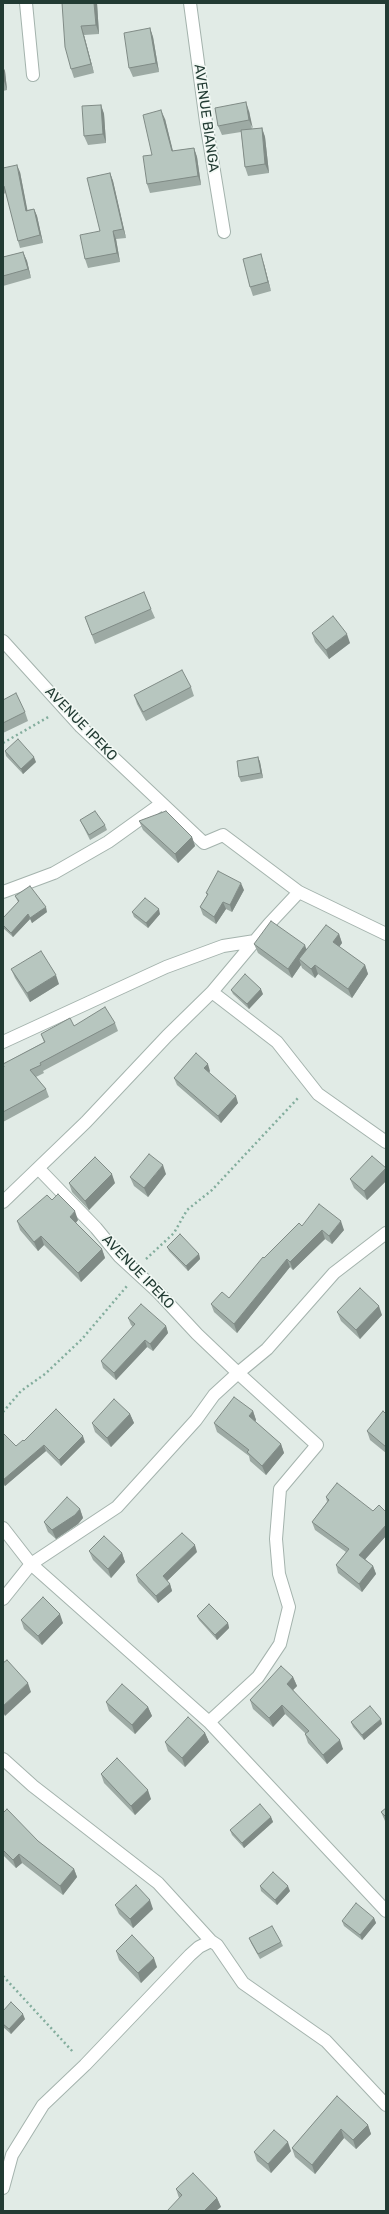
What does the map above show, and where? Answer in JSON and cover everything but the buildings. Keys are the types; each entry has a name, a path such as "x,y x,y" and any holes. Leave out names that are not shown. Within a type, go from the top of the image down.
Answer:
{"street":[{"path":"26,3 32,75"},
{"name":"AVENUE BIANGA","path":"190,3 205,114 224,232"},
{"name":"AVENUE IPEKO","path":"3,642 64,708 161,804 204,843 223,835 299,892 386,934"},
{"path":"3,892 54,872 101,846 161,804"},
{"path":"3,1202 39,1169 86,1122 167,1036 212,992 299,892"},
{"path":"3,1042 166,967 223,946 255,941"},
{"path":"212,992 277,1042 318,1094 386,1142"},
{"name":"AVENUE IPEKO","path":"39,1169 96,1228 119,1256 238,1373 317,1445 280,1489 276,1539 279,1574 289,1607 280,1644 258,1677 209,1722"},
{"path":"3,1599 31,1564 117,1507 196,1420 214,1395 267,1349 334,1273 386,1233"},
{"path":"3,1528 31,1564 209,1722 386,1912"},
{"path":"3,1759 33,1786 158,1883 211,1941 217,1945 243,1983 326,2041 386,2106"},
{"path":"3,2188 12,2155 43,2105 85,2065 190,1955 199,1947 211,1941"}],"path":[{"path":"3,743 64,708"},
{"path":"3,1412 21,1391 45,1374 82,1339 138,1273 147,1257 174,1233 187,1210 212,1190 310,1084"},
{"path":"3,1976 85,2065"}]}
